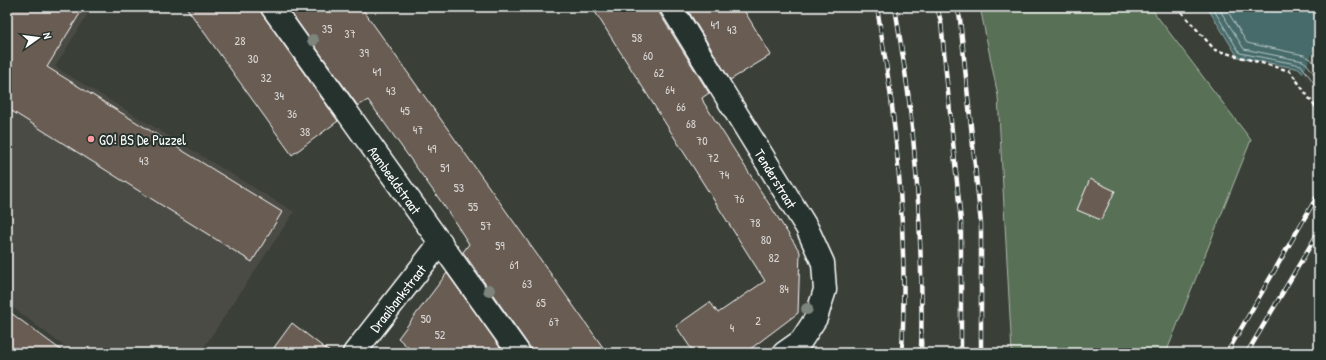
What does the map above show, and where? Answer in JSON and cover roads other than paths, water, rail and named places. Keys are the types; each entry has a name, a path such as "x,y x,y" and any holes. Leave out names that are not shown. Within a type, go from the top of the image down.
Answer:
{"street":[{"name":"Aambeeldstraat","path":"272,7 519,353"},
{"name":"Tenderstraat","path":"670,7 807,228 823,263 825,290 816,318 801,342 784,353"},
{"name":"Draaibankstraat","path":"354,353 441,242"}],"water":[{"path":"1207,7 1319,7 1319,97 1300,69 1238,57"}],"railway":[{"path":"877,7 892,106 901,199 904,291 902,353"},
{"path":"895,7 909,100 918,195 921,258 921,353"},
{"path":"937,7 941,22 961,222 961,353"},
{"path":"957,7 960,19 981,224 981,353"},
{"path":"1227,353 1319,193"},
{"path":"1247,353 1319,231"}],"place":[{"name":"GO! BS De Puzzel","path":"91,139"}]}
